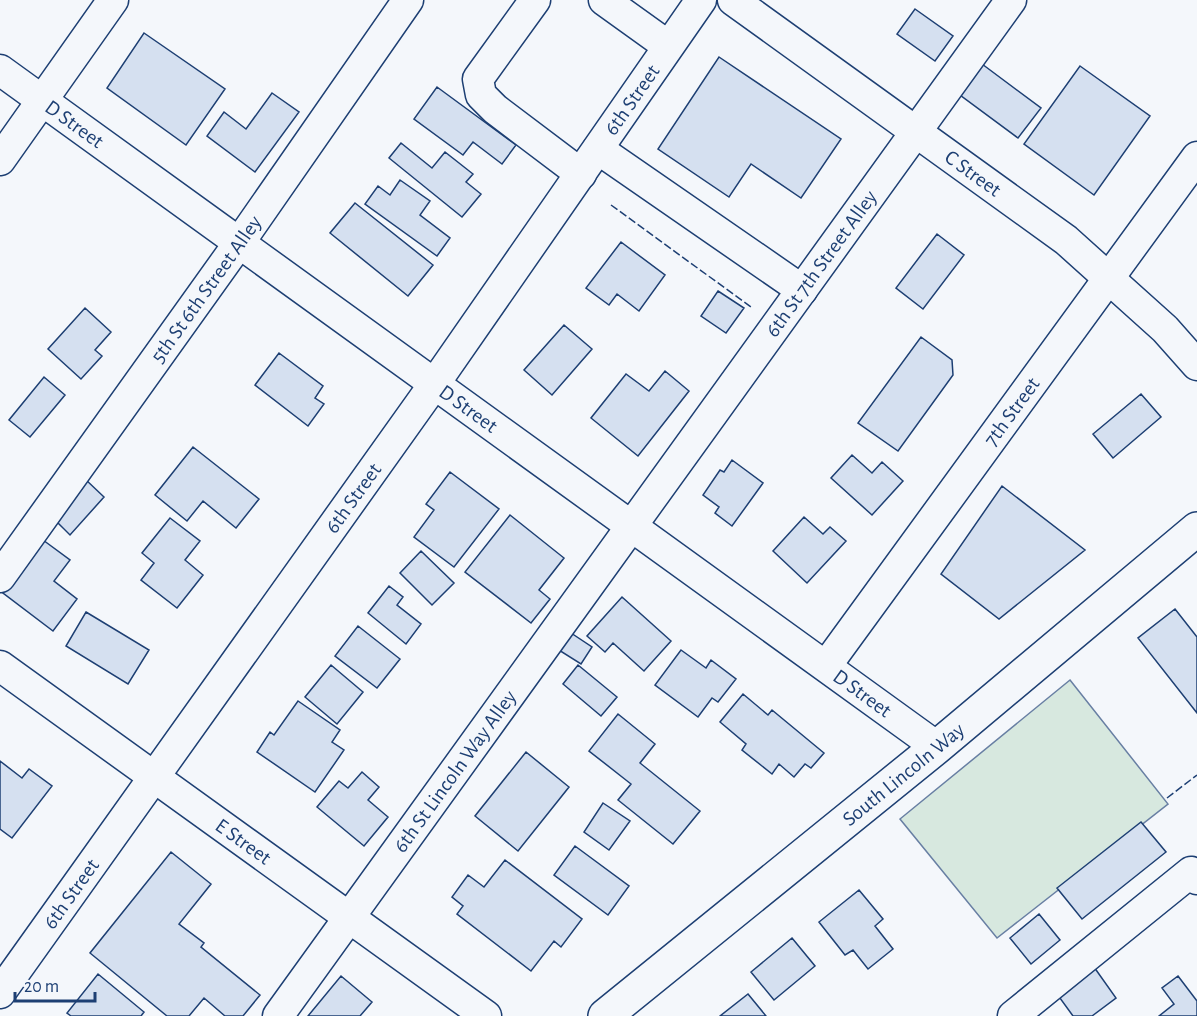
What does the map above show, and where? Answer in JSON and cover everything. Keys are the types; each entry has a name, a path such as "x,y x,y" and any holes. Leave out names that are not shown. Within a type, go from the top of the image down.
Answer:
{"main road":[{"name":"South Lincoln Way","path":"605,1016 938,747 1197,529"}],"street":[{"path":"0,160 113,0"},
{"name":"5th St 6th Street Alley","path":"0,577 239,243 408,0"},
{"path":"535,0 478,79 481,95 495,109 581,174"},
{"path":"603,0 668,46"},
{"name":"6th Street","path":"0,993 435,383 701,0"},
{"name":"C Street","path":"733,0 1066,240 1110,277 1165,329 1197,365"},
{"name":"6th St 7th Street Alley","path":"632,526 1011,0"},
{"name":"D Street","path":"0,70 938,747"},
{"path":"598,149 802,290"},
{"name":"7th Street","path":"826,666 1197,157"},
{"name":"6th St Lincoln Way Alley","path":"278,1016 632,526"},
{"name":"E Street","path":"0,666 486,1016"},
{"path":"1014,1016 1191,872 1197,879"}],"shaded area":[{"path":"1070,680 1168,804 997,938 900,819"}],"building":[{"path":"915,9 953,36 935,61 897,34"},
{"path":"144,33 225,89 186,145 107,88"},
{"path":"719,57 841,139 801,198 751,164 729,197 658,149"},
{"path":"982,64 1041,108 1018,138 960,95"},
{"path":"1080,66 1150,116 1094,195 1024,144"},
{"path":"437,87 516,145 502,164 473,142 463,155 414,119"},
{"path":"272,93 299,112 255,172 207,136 224,112 246,129"},
{"path":"401,143 432,168 445,152 473,174 466,182 481,194 462,217 389,158"},
{"path":"400,180 430,201 420,215 450,238 437,256 365,204 378,186 390,195"},
{"path":"355,203 433,265 408,296 330,233"},
{"path":"937,234 964,255 923,309 896,288"},
{"path":"621,242 665,275 639,311 617,294 609,305 586,288"},
{"path":"718,291 744,308 726,333 701,316"},
{"path":"85,308 111,332 95,350 102,356 81,379 48,349"},
{"path":"564,325 592,349 552,395 524,370"},
{"path":"921,337 952,360 953,375 898,451 858,423"},
{"path":"279,353 323,386 315,398 324,404 308,426 255,385"},
{"path":"665,371 689,391 638,456 591,418 626,374 649,391"},
{"path":"44,377 65,395 30,437 9,420"},
{"path":"1141,394 1161,417 1113,458 1093,434"},
{"path":"193,447 259,499 236,528 203,501 187,521 155,495"},
{"path":"852,455 872,473 882,462 903,481 872,515 831,478"},
{"path":"732,460 763,483 732,526 715,513 719,507 703,495 720,470 724,472"},
{"path":"450,472 499,509 454,567 414,537 434,510 426,504"},
{"path":"84,478 104,497 70,535 50,515"},
{"path":"1002,486 1085,550 999,619 941,574"},
{"path":"510,515 564,558 539,590 550,599 531,623 465,572"},
{"path":"804,517 823,534 830,527 846,541 807,583 773,551"},
{"path":"170,518 200,541 185,560 203,575 177,608 141,580 154,563 142,553"},
{"path":"43,540 70,560 54,581 77,599 53,631 3,593"},
{"path":"421,551 454,583 432,605 400,573"},
{"path":"389,586 403,597 397,605 421,624 406,644 368,613"},
{"path":"622,597 671,641 644,671 613,643 605,652 587,636"},
{"path":"1175,609 1197,637 1197,713 1138,638"},
{"path":"86,612 149,650 128,684 66,646"},
{"path":"358,626 400,659 377,688 335,656"},
{"path":"565,629 592,647 581,664 554,647"},
{"path":"681,650 706,668 711,660 736,679 718,702 712,698 698,717 655,685"},
{"path":"331,665 363,692 337,724 305,697"},
{"path":"578,665 617,697 601,716 563,684"},
{"path":"743,694 768,715 772,710 824,753 811,768 805,764 794,777 779,764 772,774 742,750 746,744 720,722"},
{"path":"298,701 340,730 332,742 344,750 315,792 257,752 270,732 274,735"},
{"path":"618,714 655,744 640,763 700,811 673,844 618,800 631,784 589,751"},
{"path":"526,752 569,787 518,851 475,816"},
{"path":"0,761 22,778 29,769 52,786 12,838 0,829"},
{"path":"362,772 379,787 368,800 388,817 364,846 317,807 339,781 348,788"},
{"path":"603,803 630,821 609,850 584,832"},
{"path":"1141,822 1166,852 1082,919 1057,888"},
{"path":"575,846 629,886 608,915 554,875"},
{"path":"171,852 211,884 179,924 204,943 201,947 260,995 243,1016 225,1016 204,998 189,1016 167,1016 90,953"},
{"path":"505,860 582,919 561,947 554,941 531,971 457,914 463,906 452,897 468,875 484,887"},
{"path":"859,890 883,919 875,926 893,949 868,969 853,950 845,955 819,922"},
{"path":"1039,914 1060,940 1031,964 1010,938"},
{"path":"792,938 815,966 774,1000 751,972"},
{"path":"1094,967 1116,998 1092,1016 1073,1016 1057,994"},
{"path":"98,974 144,1012 141,1016 71,1016 67,1013"},
{"path":"341,976 372,1002 360,1016 308,1016"},
{"path":"1178,976 1197,1001 1197,1016 1159,1016 1174,1004 1162,988"},
{"path":"748,994 766,1016 720,1016"}],"fence":[{"path":"611,205 751,307"},
{"path":"1167,798 1197,775"}]}
